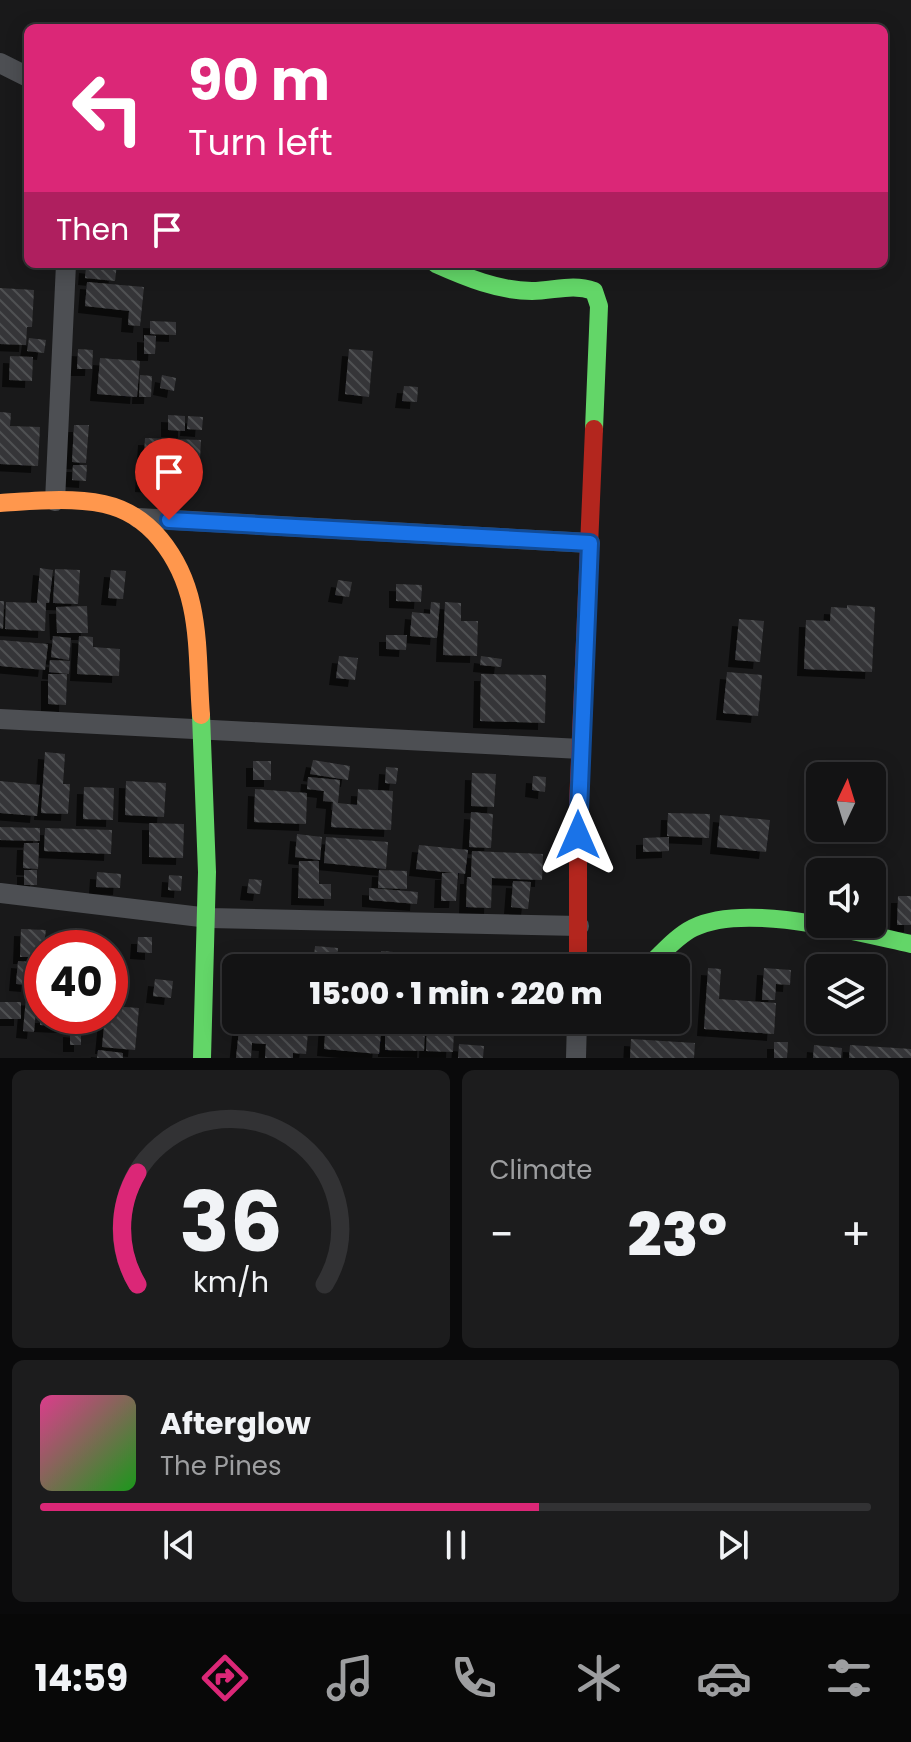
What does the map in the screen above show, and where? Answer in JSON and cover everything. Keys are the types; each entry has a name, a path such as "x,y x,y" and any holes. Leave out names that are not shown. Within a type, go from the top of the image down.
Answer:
{"street":[{"path":"0,63 24,75"},
{"path":"55,501 66,268"},
{"path":"448,268 504,287 532,291 580,284 594,291 599,306 578,805 578,954"},
{"path":"0,503 55,501 114,504 138,518 170,551 191,594 203,730 209,918 202,1058"},
{"path":"138,518 590,543"},
{"path":"0,719 581,749"},
{"path":"0,893 209,918 579,926"},
{"path":"662,954 694,927 721,918 764,919 911,944"},
{"path":"576,1058 580,1034"}],"building":[{"path":"86,268 117,268 115,281 85,278"},
{"path":"87,282 144,287 140,326 128,325 129,311 85,306"},
{"path":"0,288 34,290 32,327 27,327 26,345 0,344"},
{"path":"150,321 176,322 176,335 150,334"},
{"path":"144,335 156,336 155,354 144,354"},
{"path":"29,338 46,340 44,353 27,351"},
{"path":"78,349 93,350 92,369 77,369"},
{"path":"349,349 373,351 369,397 345,394"},
{"path":"10,356 33,357 32,381 9,380"},
{"path":"100,358 140,361 137,397 97,394"},
{"path":"140,375 152,376 151,397 139,397"},
{"path":"162,375 176,378 174,391 160,388"},
{"path":"404,386 418,387 417,402 402,401"},
{"path":"0,412 11,413 10,426 40,427 38,466 0,464"},
{"path":"168,415 185,416 185,431 168,430"},
{"path":"188,416 203,417 202,430 187,429"},
{"path":"74,425 89,425 86,463 72,462"},
{"path":"145,438 201,440 199,479 172,477 171,487 142,485"},
{"path":"73,465 87,465 86,481 72,480"},
{"path":"40,568 53,570 49,603 46,603 45,631 5,629 6,602 37,603"},
{"path":"55,569 80,570 78,604 53,603"},
{"path":"111,570 126,571 123,599 108,598"},
{"path":"338,580 352,582 349,597 335,595"},
{"path":"396,584 422,585 421,602 396,601"},
{"path":"0,601 4,601 3,629 0,628"},
{"path":"431,602 440,603 437,638 410,636 412,612 430,614"},
{"path":"445,602 461,603 461,621 478,621 477,656 443,655"},
{"path":"847,605 875,607 872,672 804,669 806,620 830,621 831,607 847,608"},
{"path":"87,606 88,633 57,633 56,607"},
{"path":"739,619 764,621 760,662 735,660"},
{"path":"386,635 407,635 406,650 386,649"},
{"path":"53,636 71,638 69,660 51,657"},
{"path":"79,636 93,637 93,647 120,649 119,676 77,674"},
{"path":"0,640 48,644 45,670 0,666"},
{"path":"339,656 358,658 355,680 336,678"},
{"path":"481,656 502,659 501,667 480,665"},
{"path":"50,660 70,661 69,674 49,672"},
{"path":"727,672 762,675 758,716 723,713"},
{"path":"48,674 67,674 66,705 48,704"},
{"path":"481,674 546,675 545,723 480,721"},
{"path":"45,752 65,754 63,784 70,784 68,814 41,813"},
{"path":"313,760 350,766 348,780 310,774"},
{"path":"253,761 271,761 271,780 253,780"},
{"path":"386,767 398,768 396,784 385,783"},
{"path":"472,773 496,774 494,807 471,806"},
{"path":"533,776 546,777 545,792 532,790"},
{"path":"308,777 340,780 338,803 357,805 358,789 393,791 391,830 331,827 333,802 323,801 324,791 307,789"},
{"path":"0,781 40,785 37,816 0,813"},
{"path":"126,781 166,783 164,817 125,815"},
{"path":"84,787 114,788 113,820 83,819"},
{"path":"255,789 307,793 306,824 254,822"},
{"path":"471,812 493,814 491,848 469,847"},
{"path":"668,813 710,814 709,838 667,836"},
{"path":"720,815 770,820 766,852 717,847"},
{"path":"149,823 184,824 183,858 149,857"},
{"path":"0,827 40,828 40,841 0,840"},
{"path":"45,828 112,830 111,854 44,851"},
{"path":"297,834 322,837 320,860 295,857"},
{"path":"326,837 388,842 386,869 324,863"},
{"path":"669,837 669,851 643,852 643,838"},
{"path":"24,843 39,843 38,869 23,868"},
{"path":"419,845 468,850 465,874 458,873 456,901 441,901 442,873 454,873 416,869"},
{"path":"472,851 543,854 542,880 492,878 491,908 466,907"},
{"path":"299,861 319,861 319,884 331,884 331,899 298,898"},
{"path":"24,870 37,870 37,885 24,885"},
{"path":"379,870 407,871 407,889 378,888"},
{"path":"97,872 121,874 120,888 96,887"},
{"path":"169,875 182,876 181,891 168,890"},
{"path":"249,879 262,880 260,894 247,893"},
{"path":"513,881 531,882 528,909 511,907"},
{"path":"369,888 418,892 417,904 369,900"},
{"path":"898,896 911,896 911,925 897,925"},
{"path":"21,929 46,930 24,930 24,957 20,957"},
{"path":"138,937 152,937 152,953 137,952"},
{"path":"315,946 338,948 337,954 314,954"},
{"path":"381,951 407,953 407,954 381,954"},
{"path":"18,961 24,962 24,985 16,984"},
{"path":"708,968 721,969 719,999 776,1003 774,1034 704,1029"},
{"path":"764,968 791,970 790,985 776,984 775,1000 762,1000"},
{"path":"155,979 173,981 171,998 153,996"},
{"path":"0,1002 21,1002 21,1019 0,1019"},
{"path":"128,1007 139,1008 135,1050 102,1047 103,1034 128,1034"},
{"path":"70,1034 81,1034 81,1045 70,1045"},
{"path":"239,1034 308,1034 306,1054 293,1053 293,1058 265,1058 266,1044 252,1043 251,1058 236,1058"},
{"path":"325,1034 381,1034 379,1054 324,1049"},
{"path":"385,1034 425,1034 424,1051 385,1050"},
{"path":"427,1034 454,1034 453,1052 426,1051"},
{"path":"631,1039 695,1043 694,1058 630,1058"},
{"path":"774,1042 788,1042 787,1058 774,1058"},
{"path":"459,1044 484,1046 483,1058 458,1058"},
{"path":"814,1045 842,1048 841,1058 813,1058"},
{"path":"850,1045 911,1049 911,1058 849,1058"},
{"path":"98,1050 123,1053 123,1058 97,1058"}],"traffic: fast":[{"path":"446,268 507,289 578,288 594,291 599,306 594,429"},
{"path":"201,715 207,872 202,1058"},
{"path":"661,954 693,928 741,918 800,922 911,944"}],"traffic: slow":[{"path":"0,503 65,500 104,504 142,521 160,539 174,559 191,601 201,715"}],"traffic: jam":[{"path":"578,954 578,805 594,429"}],"route":[{"path":"169,520 590,543 578,835"}]}
